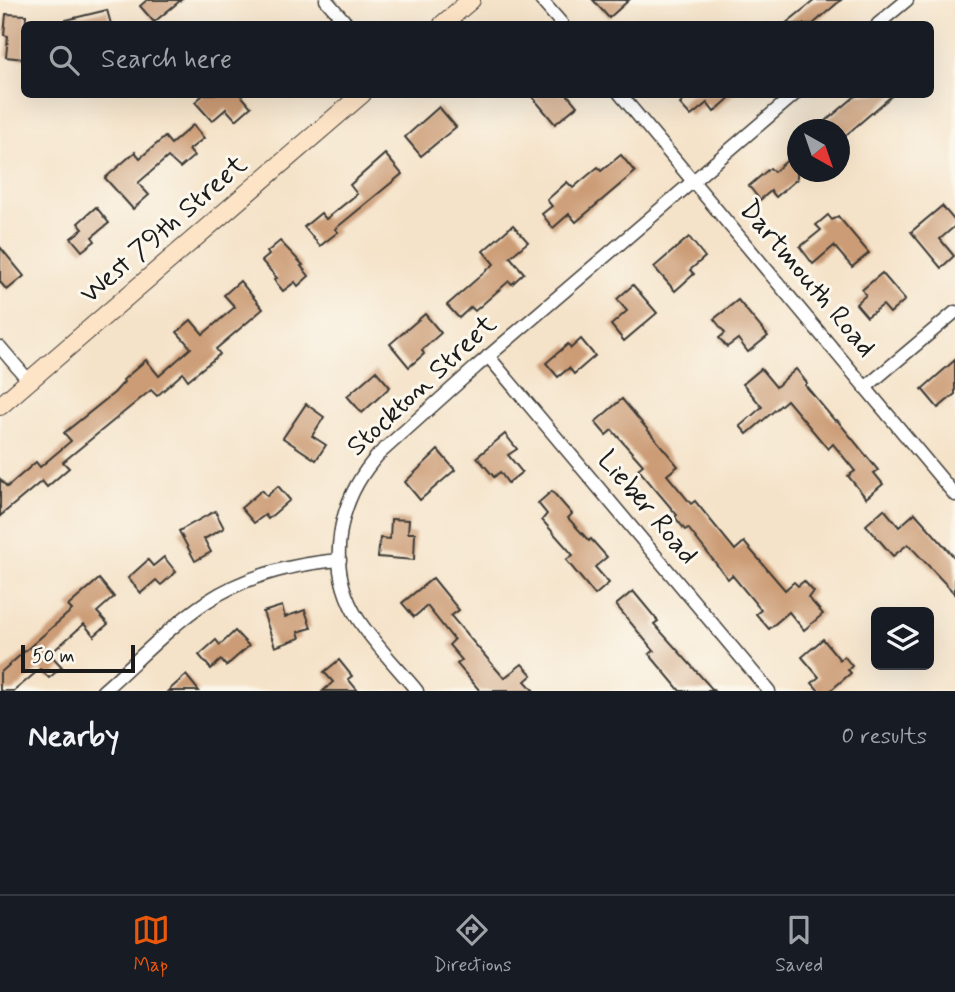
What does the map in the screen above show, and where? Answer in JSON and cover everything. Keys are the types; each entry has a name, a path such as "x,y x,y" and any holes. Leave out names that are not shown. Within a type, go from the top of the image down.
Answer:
{"main road":[{"path":"446,21 471,0"},
{"name":"West 79th Street","path":"0,406 357,98"}],"street":[{"path":"326,0 344,21"},
{"path":"541,0 559,21"},
{"path":"882,21 907,0"},
{"name":"Dartmouth Road","path":"623,98 955,495"},
{"name":"Stockton Street","path":"417,691 358,619 343,584 340,560 343,516 350,495 364,470 388,445 488,356 790,98"},
{"path":"866,387 955,312"},
{"path":"0,347 29,381"},
{"name":"Lieber Road","path":"488,356 769,691"},
{"path":"103,691 205,603 229,588 284,568 340,560"}],"building":[{"path":"147,0 181,0 155,21 140,6"},
{"path":"593,0 629,0 609,18"},
{"path":"815,0 841,0 816,21 789,21"},
{"path":"107,10 110,21 66,21"},
{"path":"6,14 26,15 26,21 21,21 21,59 6,57 8,36 4,35"},
{"path":"200,98 243,98 251,107 236,120 226,109 212,121 195,102"},
{"path":"533,98 570,98 577,106 555,124"},
{"path":"687,98 730,98 714,112 707,103 691,116 680,104"},
{"path":"853,98 889,98 850,132 850,119 828,119"},
{"path":"439,107 456,127 421,156 405,137"},
{"path":"193,125 204,138 189,150 194,156 180,168 168,157 138,183 149,195 133,209 105,178 135,152 140,158 165,137 171,144"},
{"path":"385,154 402,174 335,229 338,232 320,246 304,227 321,213 326,219 357,194 350,185"},
{"path":"621,155 635,172 576,222 569,214 553,228 542,214 552,206 547,200 567,182 573,188 598,167 601,171"},
{"path":"787,161 787,182 794,182 776,197 771,191 760,200 749,186 770,168 774,172"},
{"path":"942,206 955,221 955,226 940,239 954,256 941,268 911,232"},
{"path":"96,207 109,223 92,237 95,241 82,251 71,238 83,229 78,223"},
{"path":"828,215 832,220 838,216 869,253 852,267 834,246 813,264 800,247 821,230 816,225"},
{"path":"513,225 528,242 510,257 524,273 512,284 509,281 475,311 471,307 459,318 447,305 494,264 483,251"},
{"path":"689,237 705,257 690,270 694,274 675,291 654,267"},
{"path":"280,241 303,265 301,266 309,276 298,286 295,282 283,291 274,280 277,278 262,261 269,255 267,252"},
{"path":"0,247 24,276 7,290 0,282"},
{"path":"882,273 905,300 890,313 883,305 867,317 856,304 866,295 862,290"},
{"path":"240,281 263,309 216,349 220,354 188,380 183,373 157,396 151,390 63,462 69,468 47,487 42,481 0,516 0,479 7,487 36,462 40,467 71,441 64,433 114,393 123,380 146,360 159,376 191,348 177,332 191,320 203,334 235,307 224,295"},
{"path":"633,285 657,313 624,341 611,325 627,311 617,299"},
{"path":"738,300 768,336 748,352 738,339 727,347 719,338 725,333 714,319"},
{"path":"425,314 441,333 422,350 424,354 409,367 390,344"},
{"path":"581,339 595,356 574,374 569,368 558,377 546,363 568,344 571,348"},
{"path":"955,360 955,394 938,408 922,389"},
{"path":"761,369 776,387 796,369 807,383 805,385 878,470 874,473 883,484 866,498 848,476 855,471 833,444 828,449 787,400 747,434 740,426 762,407 743,384"},
{"path":"376,371 390,387 362,413 347,396"},
{"path":"622,399 678,466 667,475 691,504 695,501 735,550 744,542 785,590 794,582 798,586 804,581 814,592 808,597 823,614 804,630 789,612 769,629 756,614 761,610 732,575 728,579 688,528 685,530 675,517 677,515 638,469 643,465 612,430 606,435 595,422"},
{"path":"306,404 324,417 312,436 326,445 316,460 283,438"},
{"path":"505,434 517,449 508,455 522,472 508,483 500,472 494,477 477,457"},
{"path":"438,450 455,470 420,500 405,482"},
{"path":"278,486 290,500 268,519 265,515 254,523 241,508 262,490 267,496"},
{"path":"552,491 572,514 568,518 607,557 595,567 609,583 595,595 566,560 573,555 542,520 547,514 538,503"},
{"path":"884,509 899,527 915,513 955,558 955,594 908,544 893,556 866,525"},
{"path":"215,511 224,528 204,539 211,552 195,561 179,531"},
{"path":"391,519 409,520 408,533 415,533 414,560 378,557 380,538 390,539"},
{"path":"164,557 176,572 161,585 156,580 141,593 128,578 148,560 153,566"},
{"path":"433,578 459,610 451,616 504,678 522,664 532,675 525,681 534,691 480,691 457,664 462,660 449,645 454,640 427,606 414,617 402,603"},
{"path":"99,579 114,597 97,612 108,624 94,636 84,624 50,654 62,667 49,678 40,669 14,691 0,691 0,673 72,610 68,606"},
{"path":"633,591 658,621 654,624 714,691 680,691 649,654 654,651 616,605"},
{"path":"282,606 285,617 305,610 311,628 298,632 300,638 275,647 263,612"},
{"path":"235,631 249,646 226,666 221,660 211,669 199,655 216,640 220,645"},
{"path":"823,639 840,660 844,656 852,666 848,670 851,673 830,691 819,691 812,683 819,677 802,657"},
{"path":"339,660 352,676 348,679 358,691 323,691 333,682 324,672"},
{"path":"186,675 199,691 168,691"}]}
